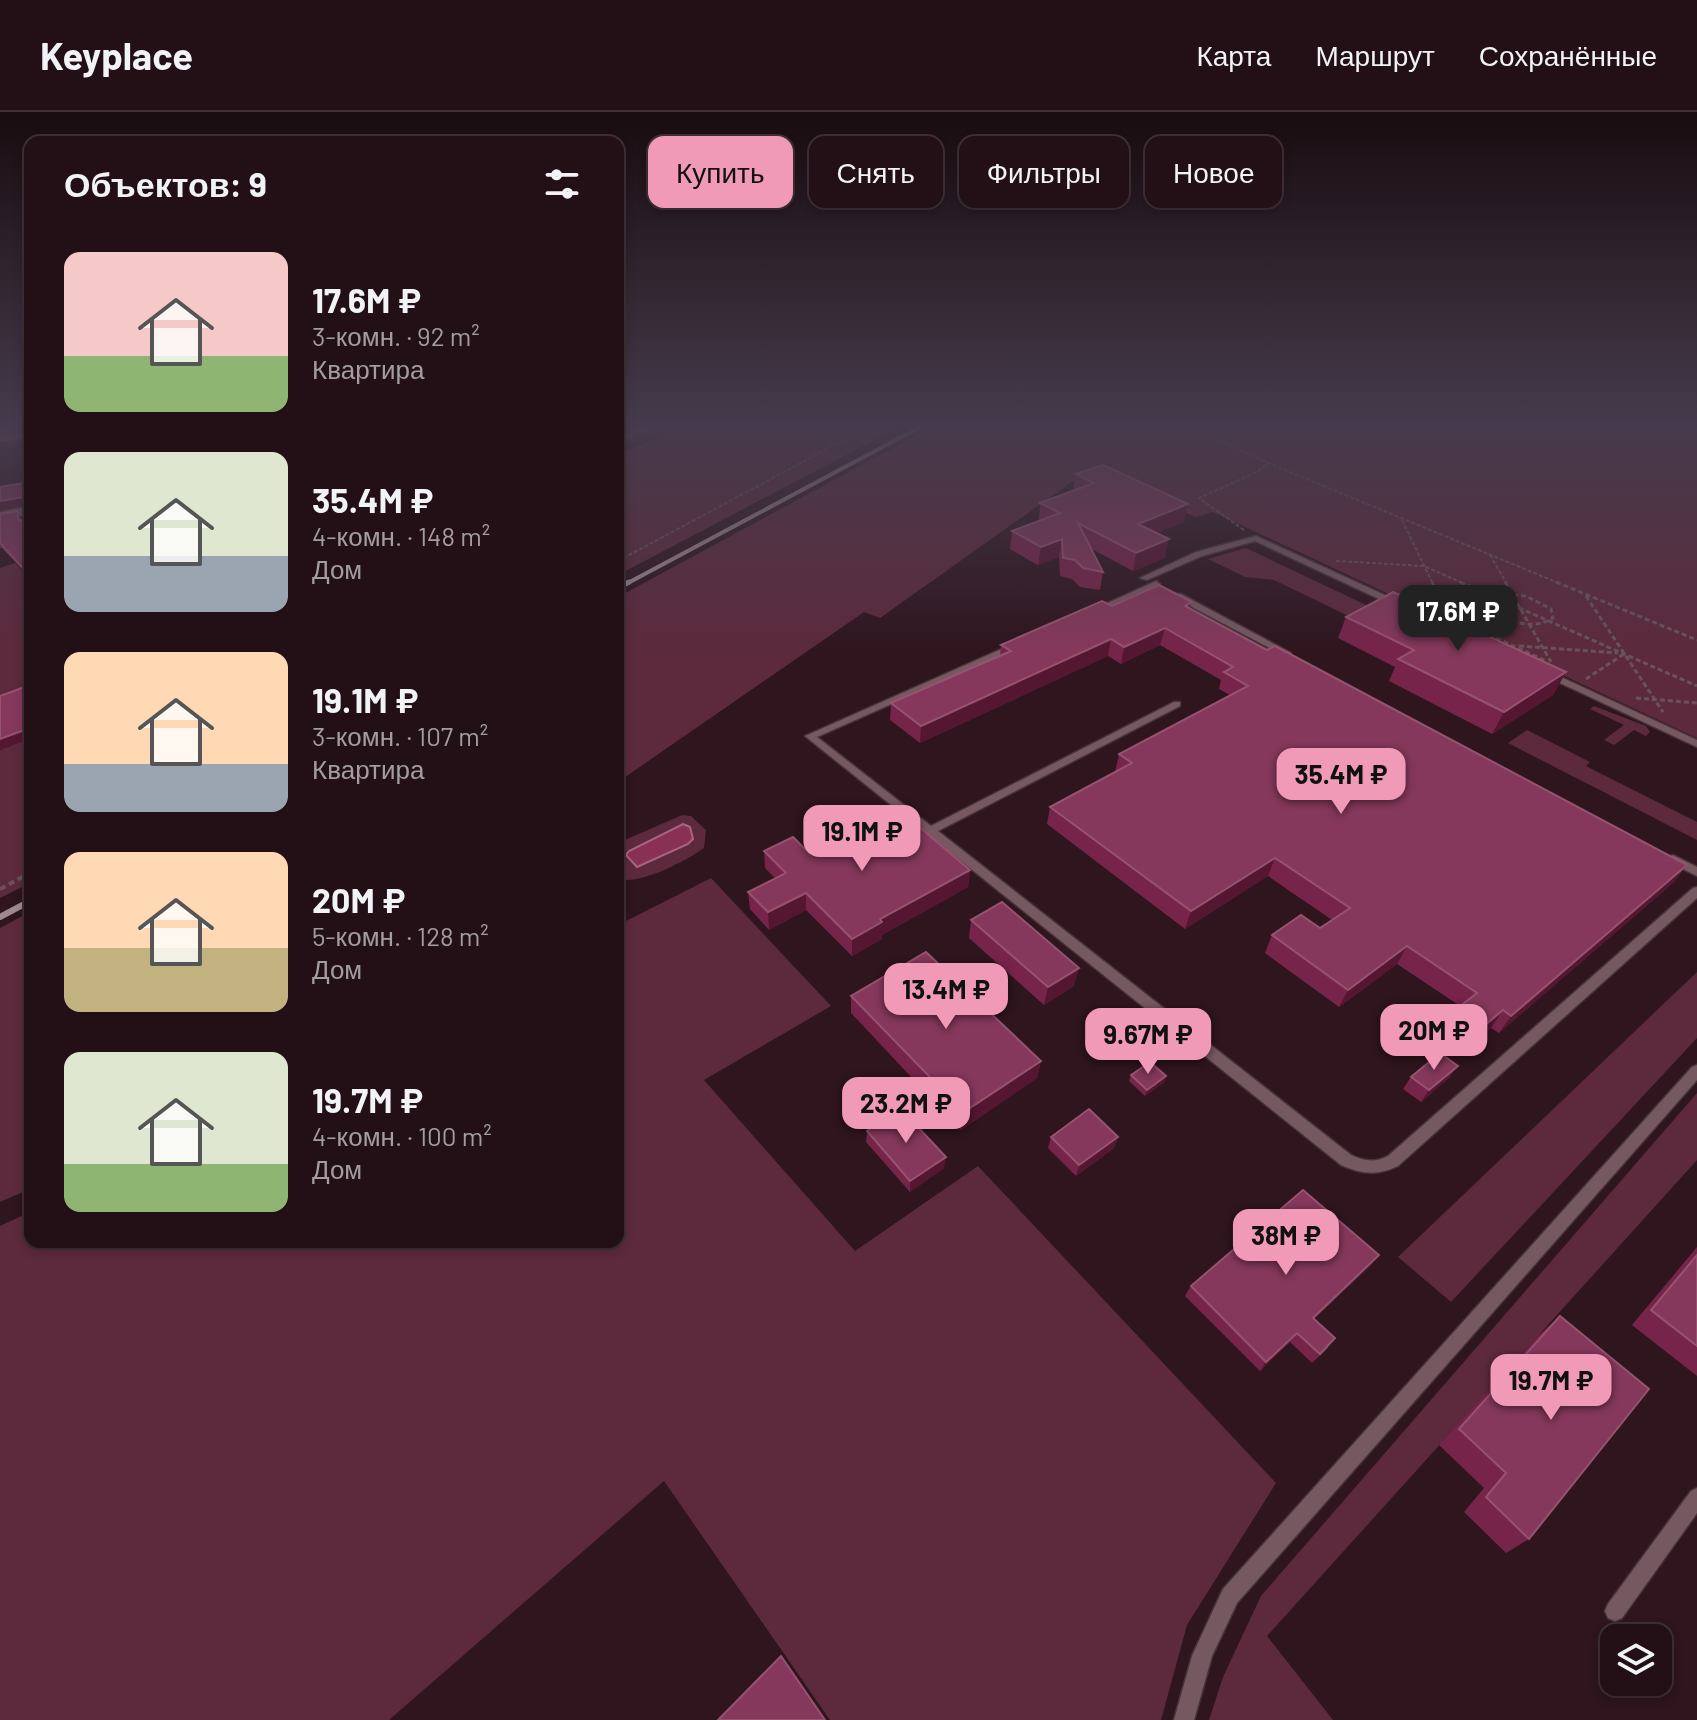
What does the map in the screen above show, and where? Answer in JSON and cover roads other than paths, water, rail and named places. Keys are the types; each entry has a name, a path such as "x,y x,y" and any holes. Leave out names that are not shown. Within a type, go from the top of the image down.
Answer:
{"street":[{"path":"0,516 24,511"}],"lane":[{"path":"1292,657 1144,578 1199,554 1256,538 1424,616"},
{"path":"1084,616 1156,584"},
{"path":"1026,641 810,736 1346,1160 1372,1169 1393,1161 1697,891"},
{"path":"1533,667 1697,744"},
{"path":"930,831 1177,704"},
{"path":"1655,850 1697,872"},
{"path":"1184,1720 1192,1681 1208,1636 1230,1596 1697,1071"},
{"path":"1615,1611 1697,1497"}],"railway":[{"path":"626,584 779,502"},
{"path":"624,585 629,582"},
{"path":"0,917 24,904"}]}
